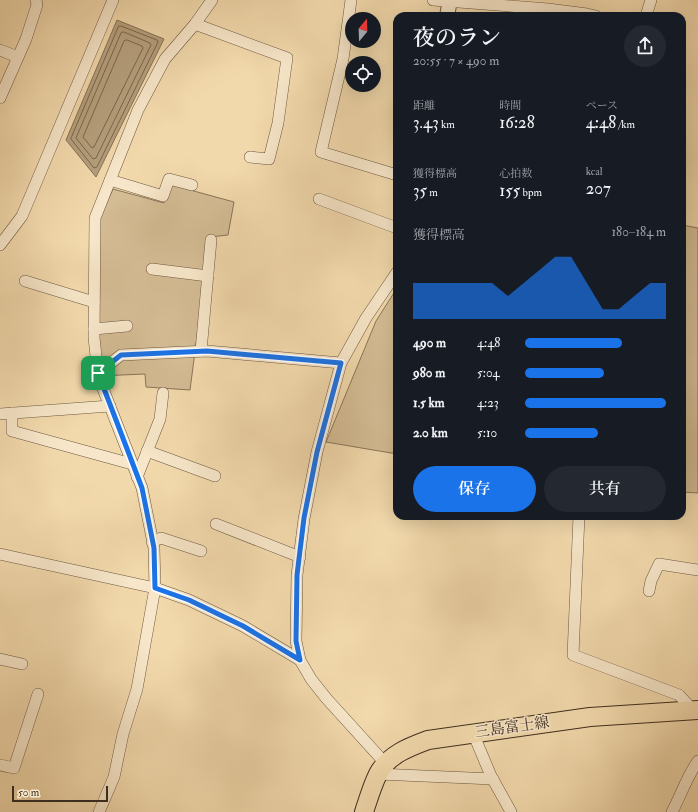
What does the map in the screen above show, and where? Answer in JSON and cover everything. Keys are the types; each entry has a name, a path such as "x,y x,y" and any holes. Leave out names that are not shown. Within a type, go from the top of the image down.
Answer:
{"main road":[{"name":"三島富士線","path":"381,769 408,747 428,740 590,717 696,710"},
{"path":"364,812 381,769"}],"street":[{"path":"0,98 26,38 37,5 36,0"},
{"path":"0,245 22,216 113,0"},
{"path":"99,812 114,777 123,734 137,689 155,588 154,548 142,488 98,373 94,329 95,218 138,110 165,58 195,24 212,0"},
{"path":"351,0 343,59 321,152 393,174"},
{"path":"433,0 449,6 548,5 577,12"},
{"path":"647,12 651,0"},
{"path":"195,24 287,58 278,123 269,159 250,157"},
{"path":"0,50 18,57"},
{"path":"110,180 163,196 169,179 192,185"},
{"path":"319,199 393,227"},
{"path":"201,352 211,240"},
{"path":"152,269 208,276"},
{"path":"393,278 366,318 341,363 317,452 304,518 297,575 296,641 300,660 311,679 381,769 493,779"},
{"path":"25,281 94,302"},
{"path":"94,329 127,326"},
{"path":"98,373 121,355 201,352 341,363"},
{"path":"137,476 160,420 163,393"},
{"path":"0,414 110,406"},
{"path":"12,413 12,431 132,464"},
{"path":"147,451 216,476"},
{"path":"579,520 573,655 679,695 696,710"},
{"path":"216,524 300,557"},
{"path":"152,542 161,538 201,551"},
{"path":"0,554 155,588 189,600 243,626 300,660"},
{"path":"649,591 651,580 659,564 698,570"},
{"path":"0,659 22,664"},
{"path":"0,766 14,768 38,694"},
{"path":"473,733 493,779 511,812"},
{"path":"672,812 691,772 698,761"}],"shaded area":[{"path":"172,185 234,202 228,235 210,237 190,390 146,387 145,374 98,376 98,222 113,189 164,203"},
{"path":"686,226 698,228 698,493 686,492"},
{"path":"393,294 393,453 326,442 376,321"}],"water":[{"path":"117,20 164,39 96,177 66,140"}],"route":[{"path":"207,351 341,363 317,452 304,518 297,575 296,641 300,660 243,626 189,600 155,588 154,548 142,488 98,373 121,355 207,351"}]}
